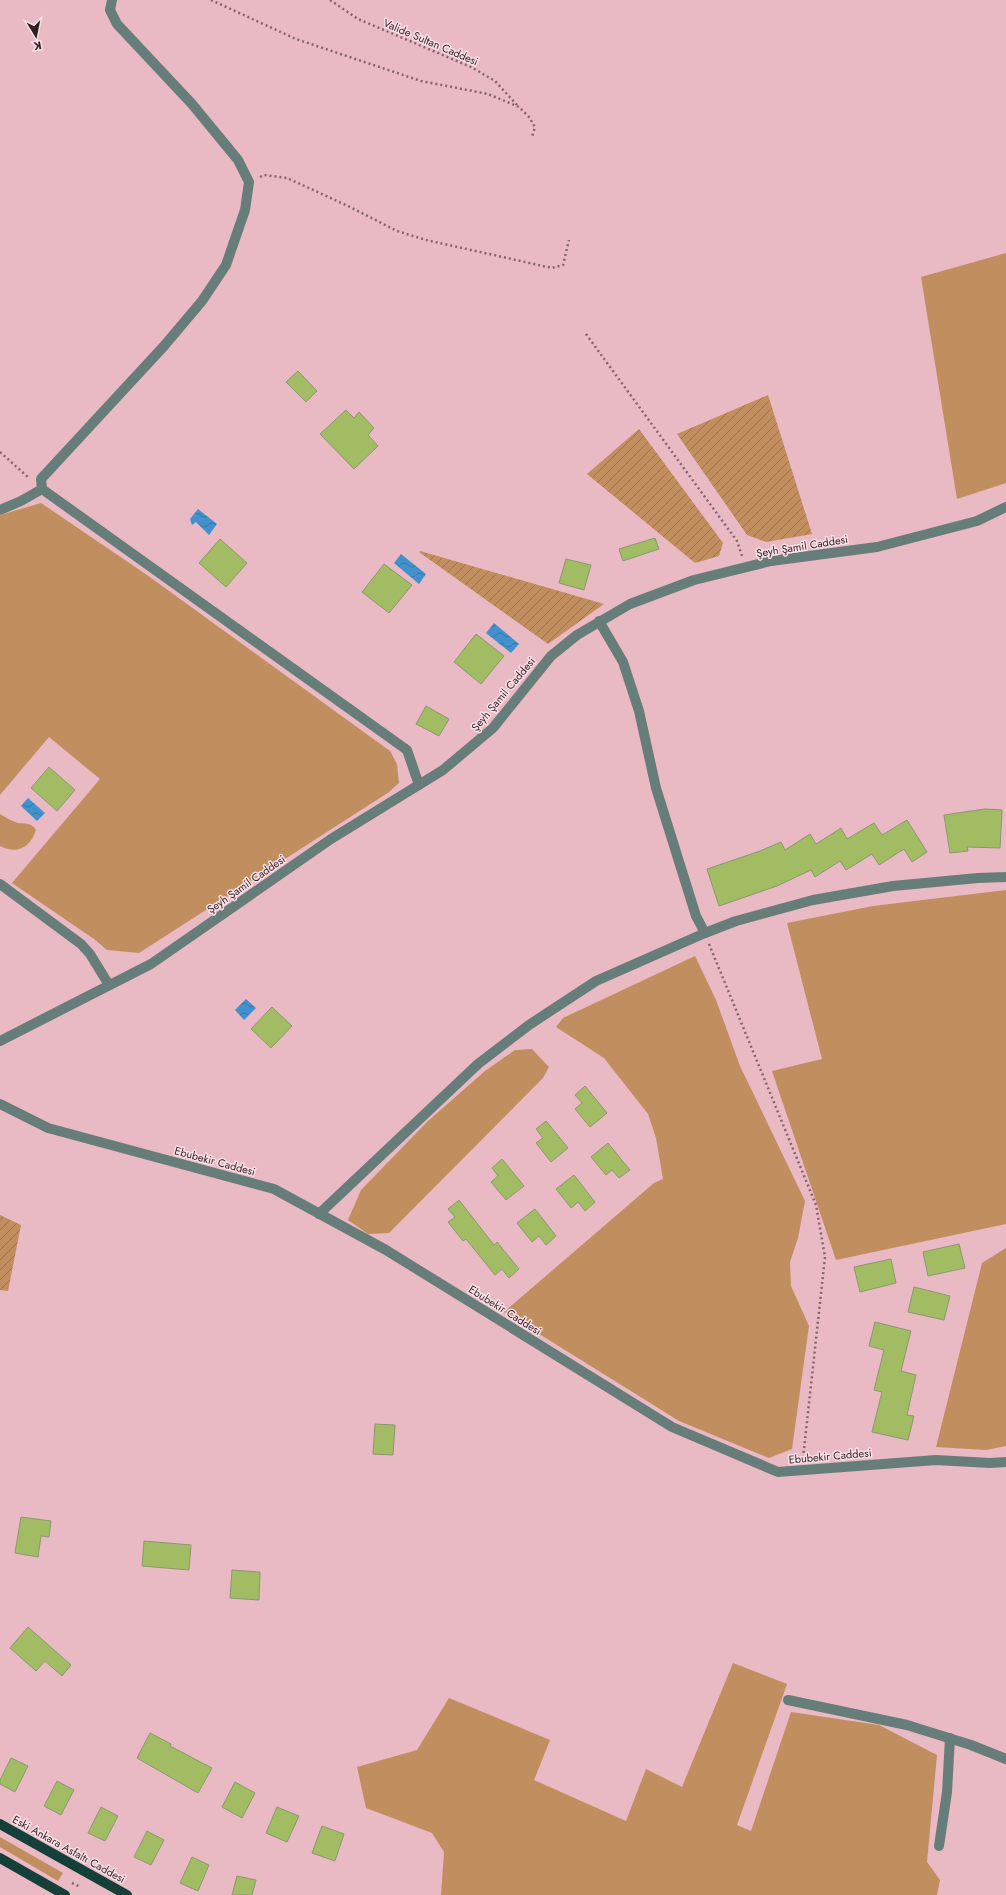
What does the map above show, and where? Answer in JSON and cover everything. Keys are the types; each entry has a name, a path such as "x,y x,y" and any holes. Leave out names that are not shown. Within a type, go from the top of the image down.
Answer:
{"main road":[{"name":"Eski Ankara Asfaltı Caddesi","path":"0,1824 127,1895"},
{"path":"0,1858 65,1895"}],"street":[{"path":"112,0 110,10 117,24 206,121 238,160 249,182 245,210 226,266 202,301 148,363 41,479 42,489 407,750 418,785"},
{"path":"0,510 21,501 42,489"},
{"name":"Şeyh Şamil Caddesi","path":"0,1041 151,964 330,839 443,770 484,737 550,656 577,635 599,621 640,599 694,580 771,561 877,547 977,521 1006,508"},
{"path":"599,621 623,662 639,711 656,788 696,916 705,933"},
{"path":"319,1214 478,1064 529,1026 596,981 736,921 813,900 893,886 978,878 1006,877"},
{"path":"0,884 80,944 90,954 109,985"},
{"name":"Ebubekir Caddesi","path":"0,1104 48,1128 274,1189 392,1254 672,1427 778,1472 801,1469 936,1460 990,1463 1006,1462"},
{"path":"788,1700 906,1724 950,1738 1006,1759"},
{"path":"939,1846 947,1792 950,1738"}],"path":[{"path":"211,0 296,38 421,81 488,94 519,107"},
{"name":"Valide Sultan Caddesi","path":"330,0 358,19 471,67 495,81 529,118 535,127 532,137"},
{"path":"249,182 264,175 286,178 348,206 397,231 426,240 552,268 563,265 568,240"},
{"path":"586,334 737,541 746,568"},
{"path":"0,452 42,489"},
{"path":"705,933 816,1205 825,1257 801,1469"}],"shaded area":[{"path":"1006,253 1006,483 957,499 921,277"},
{"path":"768,395 812,534 766,542 747,535 677,434"},
{"path":"639,429 723,543 719,556 695,563 587,474"},
{"path":"41,503 147,575 390,751 397,764 399,783 389,792 139,953 107,950 94,939 12,883 100,779 49,737 0,795 0,515"},
{"path":"420,551 604,604 548,644 419,552"},
{"path":"0,814 18,823 28,824 34,827 36,830 34,836 27,845 22,848 12,850 0,846"},
{"path":"1006,890 1006,1224 836,1260 772,1071 822,1059 787,923 873,906"},
{"path":"695,956 716,1000 740,1066 805,1201 798,1238 790,1262 791,1286 809,1326 792,1449 769,1458 679,1421 504,1312 654,1183 663,1179 656,1138 648,1114 604,1058 556,1027 563,1018"},
{"path":"532,1049 549,1067 543,1078 389,1233 368,1234 348,1220 361,1190 428,1121 485,1071 515,1050"},
{"path":"0,1215 21,1225 8,1291 0,1290"},
{"path":"1006,1248 1006,1446 986,1450 936,1447 982,1263"},
{"path":"733,1663 787,1684 737,1825 751,1831 791,1712 879,1725 937,1755 927,1862 940,1880 937,1895 441,1895 444,1852 432,1833 366,1808 357,1767 417,1750 449,1698 550,1740 534,1780 626,1821 646,1769 682,1787"},
{"path":"0,1837 63,1873 58,1881 0,1847"}],"water":[{"path":"198,509 217,524 209,535 196,522 192,525 190,519"},
{"path":"401,554 426,574 419,584 394,563"},
{"path":"494,623 519,644 511,653 486,633"},
{"path":"28,798 45,813 37,821 21,806"},
{"path":"246,999 256,1008 244,1020 235,1010"}],"building":[{"path":"298,371 317,391 306,402 286,382"},
{"path":"346,410 354,418 359,412 374,428 368,435 378,446 354,469 320,434"},
{"path":"655,538 659,549 623,561 619,549"},
{"path":"220,539 247,563 226,587 199,563"},
{"path":"566,559 591,565 584,590 559,583"},
{"path":"384,564 412,585 389,613 362,592"},
{"path":"476,634 504,656 481,684 454,662"},
{"path":"426,706 449,719 439,736 416,724"},
{"path":"49,767 75,790 57,811 31,788"},
{"path":"985,809 1002,810 1000,848 967,847 968,851 950,853 944,815"},
{"path":"907,820 927,852 912,862 904,849 879,865 872,854 846,870 840,861 815,877 811,870 777,886 719,906 707,869 760,851 781,842 785,850 810,834 816,844 841,828 847,839 874,823 882,835"},
{"path":"272,1007 292,1026 271,1048 251,1029"},
{"path":"585,1086 607,1113 590,1127 575,1109 582,1103 575,1095"},
{"path":"546,1121 568,1148 551,1162 536,1143 543,1138 536,1129"},
{"path":"608,1143 630,1170 619,1178 612,1170 606,1175 591,1157"},
{"path":"502,1159 524,1186 506,1200 491,1182 498,1176 492,1168"},
{"path":"574,1175 595,1202 585,1211 578,1202 571,1208 556,1189"},
{"path":"459,1200 494,1245 497,1242 519,1269 509,1278 502,1269 495,1275 466,1239 463,1241 448,1222 455,1217 448,1209"},
{"path":"535,1209 556,1236 546,1245 539,1236 532,1242 517,1223"},
{"path":"959,1244 965,1268 928,1276 923,1252"},
{"path":"891,1259 896,1283 860,1292 854,1267"},
{"path":"914,1287 950,1296 944,1320 908,1312"},
{"path":"875,1322 911,1331 901,1371 916,1375 907,1415 914,1416 908,1440 872,1432 882,1392 874,1390 884,1350 869,1346"},
{"path":"375,1424 395,1425 393,1455 373,1454"},
{"path":"21,1517 51,1521 49,1537 41,1536 38,1557 15,1553"},
{"path":"144,1541 191,1545 189,1570 142,1566"},
{"path":"232,1570 260,1572 259,1600 230,1598"},
{"path":"28,1627 71,1665 62,1676 45,1661 36,1671 10,1648"},
{"path":"150,1733 171,1744 170,1746 212,1768 198,1793 137,1758"},
{"path":"11,1758 28,1766 15,1792 0,1784 0,1780"},
{"path":"57,1781 74,1790 61,1815 44,1806"},
{"path":"235,1782 255,1793 242,1818 222,1807"},
{"path":"101,1807 118,1816 105,1841 88,1833"},
{"path":"277,1807 299,1816 287,1842 266,1833"},
{"path":"322,1826 344,1834 335,1861 312,1853"},
{"path":"147,1831 164,1840 151,1865 134,1857"},
{"path":"192,1857 209,1865 198,1891 180,1883"},
{"path":"237,1876 256,1880 252,1895 232,1895"}]}
